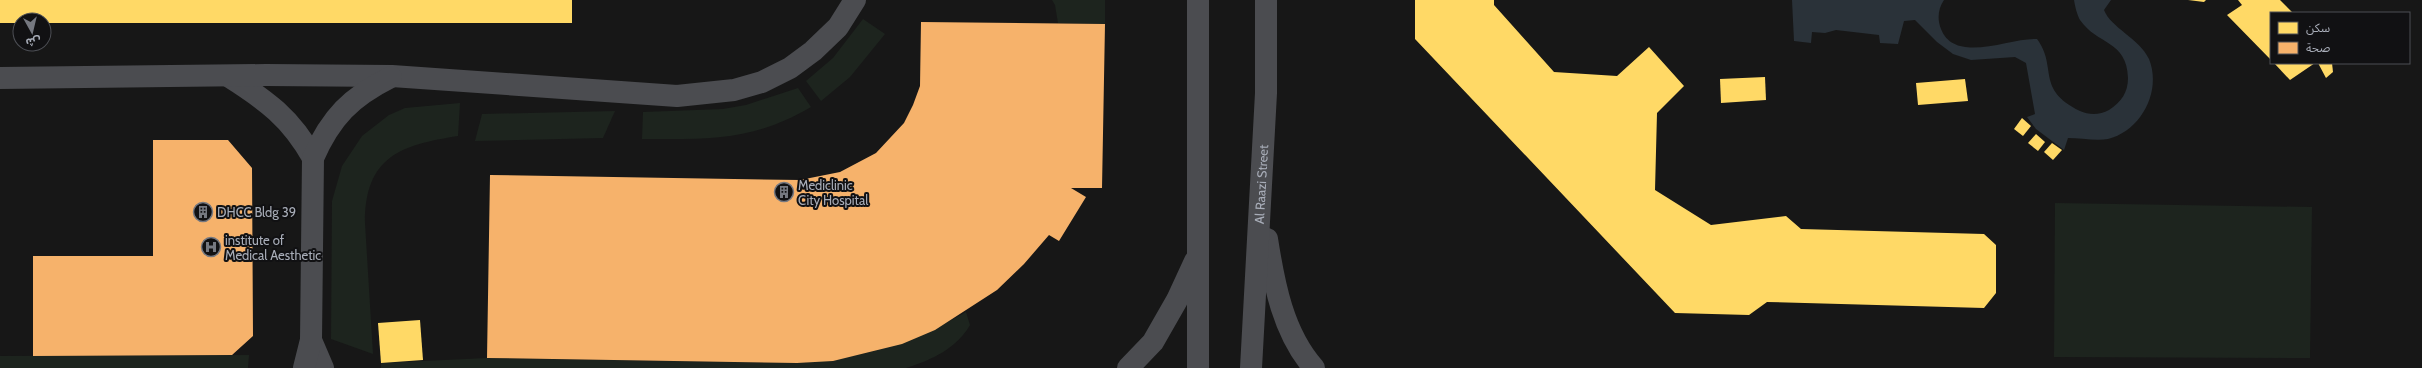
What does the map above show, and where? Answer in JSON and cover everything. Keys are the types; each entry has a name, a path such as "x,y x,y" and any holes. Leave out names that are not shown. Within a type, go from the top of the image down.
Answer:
{"street":[{"path":"0,78 392,76 677,96 734,90 762,82 790,68 813,51 838,27 855,0"},
{"path":"1198,0 1198,368"},
{"name":"Al Raazi Street","path":"1251,368 1266,93 1266,0"},
{"path":"228,76 269,103 286,119 301,138 313,158"},
{"path":"304,368 311,340 313,158 322,137 352,100 371,87 392,76"},
{"path":"1260,193 1272,273 1284,314 1302,355 1314,368"},
{"path":"1128,368 1152,342 1177,300 1198,254"},
{"path":"311,340 323,368"}],"shaded area":[{"path":"1052,0 1105,0 1105,24 1058,23 1055,5"},
{"path":"1792,0 1944,0 1939,10 1939,22 1941,29 1948,40 1958,45 1984,47 2026,39 2037,39 2043,49 2052,86 2057,94 2066,103 2080,111 2094,114 2109,110 2123,97 2128,83 2126,66 2122,56 2117,50 2087,28 2080,20 2074,0 2111,0 2104,10 2113,22 2139,45 2149,59 2153,84 2150,96 2146,108 2139,119 2120,135 2103,140 2068,138 2064,150 2036,129 2027,117 2035,114 2026,63 2015,57 1971,60 1953,54 1937,42 1915,20 1904,21 1898,44 1880,43 1879,35 1836,30 1825,33 1812,32 1811,43 1794,41"},
{"path":"863,19 885,34 850,77 821,101 806,81 833,58"},
{"path":"798,88 811,107 769,127 749,133 709,138 642,139 643,112 723,109 746,105"},
{"path":"460,103 458,136 419,144 404,150 390,158 379,168 372,182 367,200 365,223 373,354 331,339 332,201 342,166 362,136 389,115 405,108"},
{"path":"615,111 603,138 475,141 482,114"},
{"path":"2055,203 2312,207 2310,358 2054,357"},
{"path":"966,312 970,325 965,333 951,347 934,357 906,368 381,368 381,363 487,358 797,363 820,361 864,354 905,341 925,333"},
{"path":"249,355 248,368 0,368 0,356"}],"building: سكن":[{"path":"0,0 572,0 572,23 52,23 52,12 12,12 12,23 0,23"},
{"path":"1415,0 1494,0 1494,5 1554,72 1617,76 1649,47 1684,86 1657,113 1655,190 1711,225 1786,216 1801,229 1984,234 1996,245 1996,293 1984,308 1767,302 1749,315 1675,313 1415,39"},
{"path":"2188,0 2206,0 2204,2"},
{"path":"2238,0 2280,0 2292,12 2270,12 2270,59 2227,15 2242,5"},
{"path":"2275,64 2314,64 2290,80"},
{"path":"2319,64 2332,64 2333,72 2326,78"},
{"path":"1765,77 1766,100 1721,103 1720,79"},
{"path":"1965,79 1968,101 1918,105 1916,83"},
{"path":"2022,118 2031,126 2023,136 2014,129"},
{"path":"2036,134 2045,142 2038,151 2028,143"},
{"path":"2052,143 2062,150 2053,160 2044,152"},
{"path":"420,320 423,360 381,363 378,323"}],"building: صحة":[{"name":"Mediclinic City Hospital","path":"921,22 1105,24 1102,188 1071,188 1086,197 1059,241 1049,235 1024,264 997,290 935,330 902,344 833,361 797,363 487,358 490,175 800,180 840,172 876,153 904,123 920,86"},
{"name":"DHCC Bldg 39","path":"153,140 228,140 252,168 253,336 232,355 33,356 33,256 153,256"}],"place":[{"name":"Mediclinic City Hospital","path":"784,192"},
{"name":"DHCC Bldg 39","path":"203,212"},
{"name":"institute of Medical Aesthetic","path":"211,247"}]}
